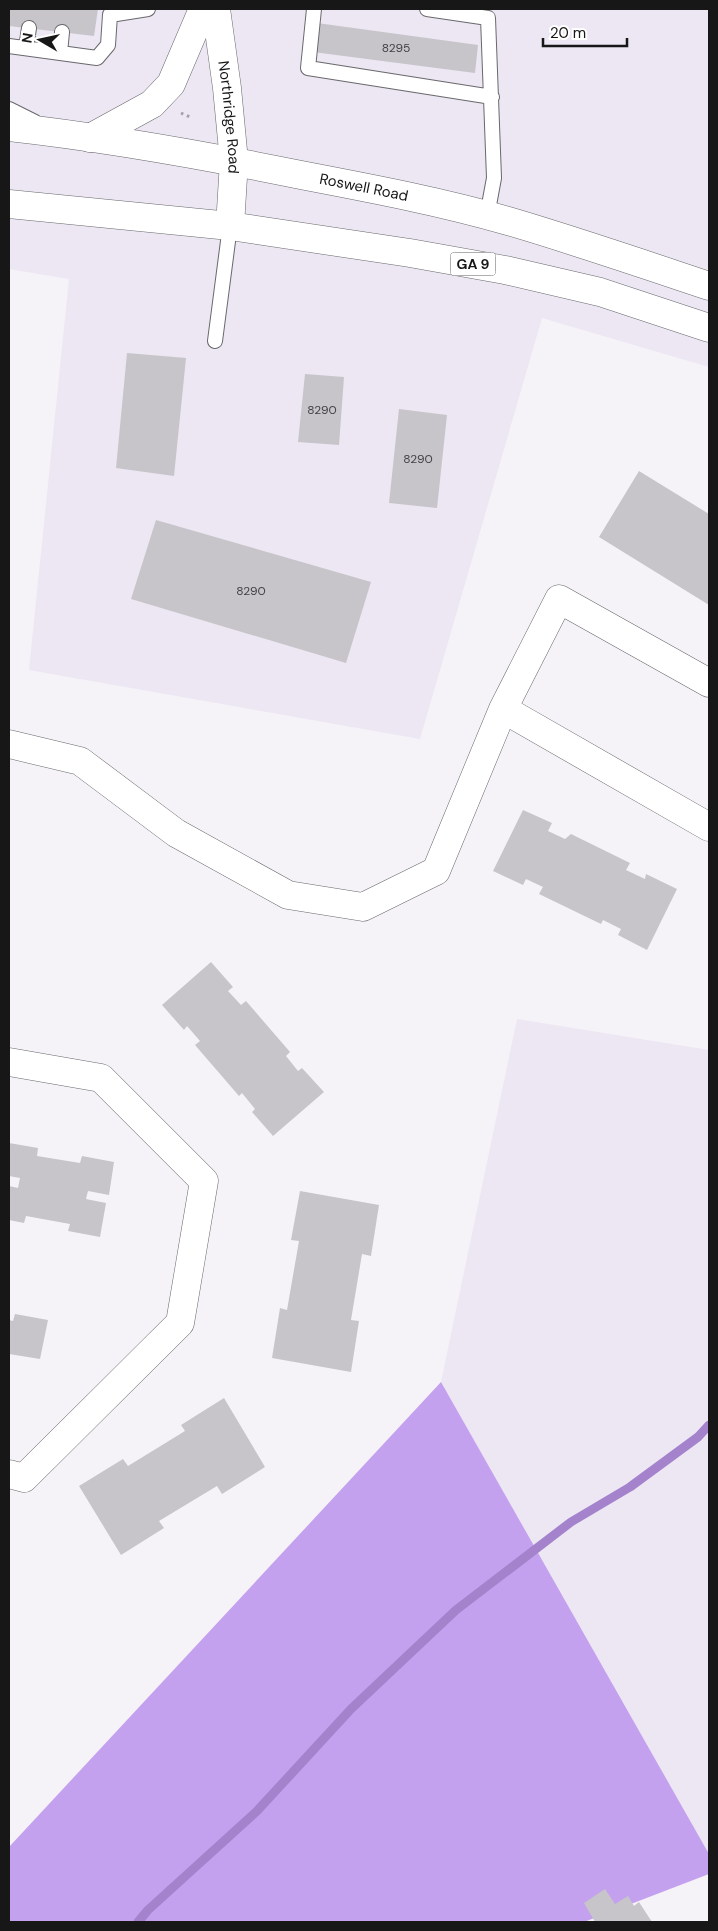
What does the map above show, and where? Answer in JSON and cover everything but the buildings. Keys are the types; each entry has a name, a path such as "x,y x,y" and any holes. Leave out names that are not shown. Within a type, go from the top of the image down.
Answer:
{"street":[{"path":"90,138 152,104 171,84 203,9"},
{"name":"Northridge Road","path":"216,9 227,88 234,161 230,226"},
{"name":"Roswell Road","path":"9,127 56,132 234,161 417,198 487,216 598,249 709,286"},
{"name":"GA 9","path":"9,204 230,226 410,253 505,270 600,292 709,328"},
{"path":"9,744 80,761 176,833 288,895 363,907 436,871 503,709 559,599 709,683"},
{"path":"503,709 709,827"},
{"path":"9,1062 101,1078 204,1181 180,1323 24,1478 9,1474"}],"lane":[{"path":"9,46 97,58 108,45 110,12 148,9"},
{"path":"314,9 308,68 492,97"},
{"path":"426,9 488,18 494,178 487,216"},
{"path":"26,48 29,28"},
{"path":"60,53 62,32"},
{"path":"9,109 56,132"},
{"path":"215,341 230,226"}],"path":[{"path":"184,114 184,121"}],"shaded area":[{"path":"9,9 709,9 709,367 542,318 420,739 29,670 69,279 9,269"},
{"path":"517,1019 709,1050 709,1854 441,1382"},
{"path":"441,1382 709,1854 709,1874 584,1922 9,1922 9,1847"}],"waterway":[{"path":"138,1922 148,1910 257,1811 351,1709 456,1610 571,1522 630,1487 698,1437 709,1425"}]}
